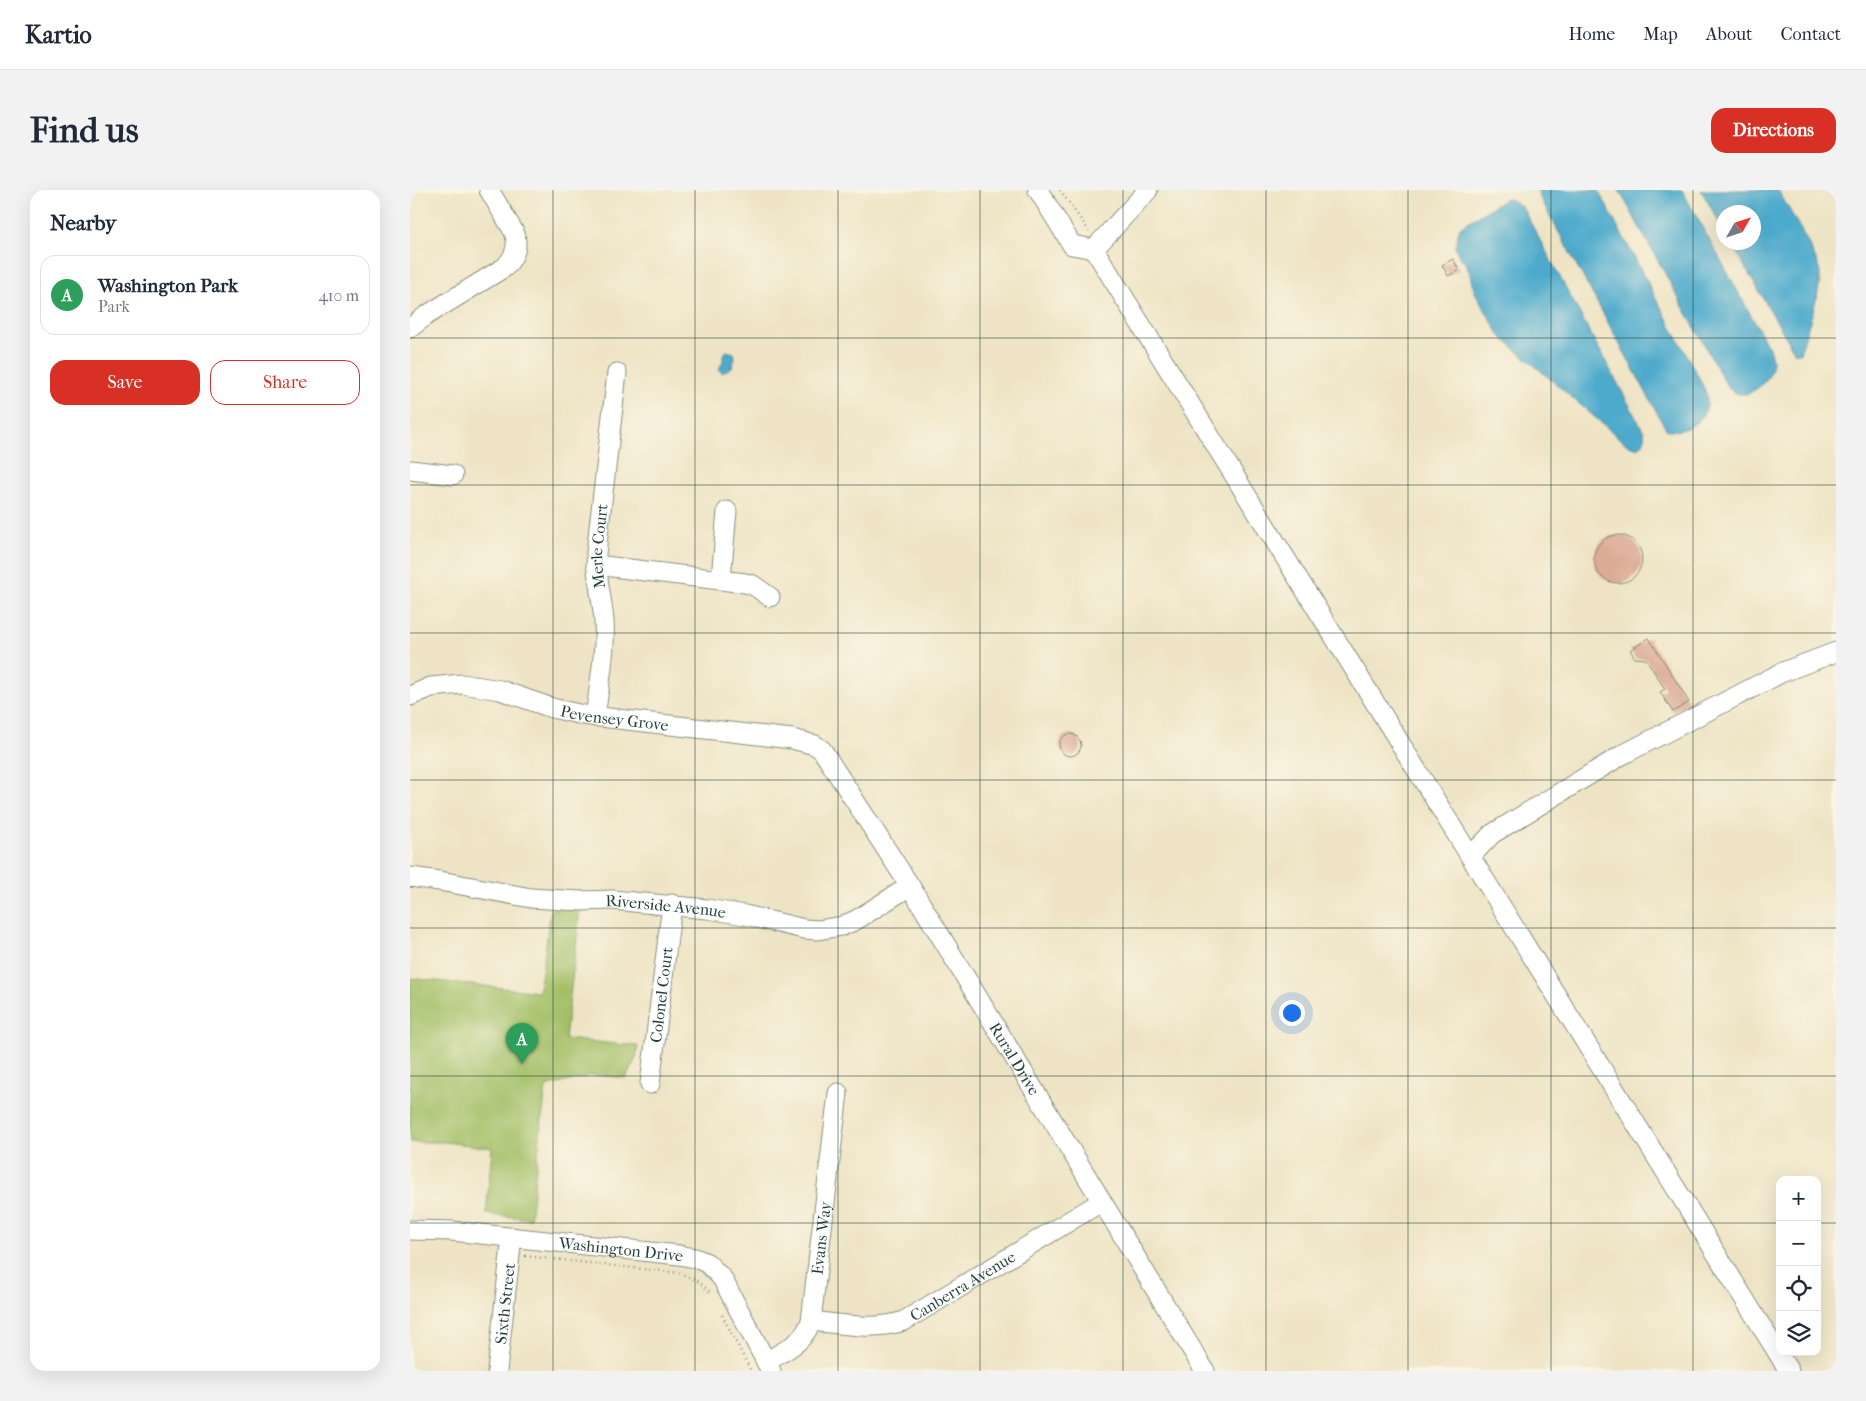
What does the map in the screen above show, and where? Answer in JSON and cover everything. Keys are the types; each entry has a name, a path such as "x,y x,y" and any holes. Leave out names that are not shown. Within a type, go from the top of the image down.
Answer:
{"street":[{"path":"410,328 427,315 505,267 511,261 515,253 517,239 488,190"},
{"path":"1038,190 1072,245 1096,247"},
{"path":"1096,247 1148,190"},
{"path":"1096,247 1789,1371"},
{"name":"Merle Court","path":"595,717 604,637 604,622 596,565 617,374"},
{"path":"410,470 453,476"},
{"path":"721,579 727,511"},
{"path":"596,565 750,584 770,597"},
{"path":"1471,856 1492,834 1622,755 1784,672 1836,652"},
{"name":"Pevensey Grove","path":"410,696 431,687 462,684 500,690 566,713 792,739 816,745 822,750"},
{"name":"Rural Drive","path":"822,750 910,886 1205,1371"},
{"name":"Riverside Avenue","path":"410,877 531,898 672,904 745,914 804,929 818,930 842,926 856,920 910,886"},
{"name":"Colonel Court","path":"650,1084 672,904"},
{"name":"Evans Way","path":"763,1368 802,1338 808,1331 811,1321 838,1093"},
{"name":"Canberra Avenue","path":"811,1321 869,1327 904,1321 1101,1202"},
{"name":"Washington Drive","path":"410,1230 443,1230 511,1246 679,1255 695,1258 706,1264 722,1278 763,1368"},
{"name":"Sixth Street","path":"497,1371 511,1246"}],"path":[{"path":"1060,190 1096,247"},
{"path":"511,1246 680,1273 698,1282 711,1292 714,1299"},
{"path":"721,1313 763,1368"}],"green space":[{"path":"551,909 580,910 565,1039 638,1046 636,1058 626,1078 593,1075 546,1087 530,1219 486,1214 492,1148 445,1142 410,1142 410,978 539,992"}],"water":[{"path":"1538,190 1598,190 1705,391 1707,406 1705,412 1691,426 1679,430 1666,429 1538,194"},
{"path":"1619,190 1682,190 1769,348 1772,368 1766,380 1758,388 1748,393 1737,394 1728,388"},
{"path":"1701,190 1778,190 1814,255 1820,273 1816,299 1800,353 1795,353 1735,250 1761,250 1761,205 1716,205 1716,217"},
{"path":"1510,199 1522,207 1644,432 1644,441 1638,448 1626,444 1500,336 1475,292 1470,273 1464,261 1459,257 1455,246 1460,227 1504,200"},
{"path":"726,351 734,353 735,358 732,367 722,373 719,369 723,361 723,354"}],"building":[{"path":"1453,259 1459,270 1448,276 1442,265"},
{"path":"1613,535 1623,535 1632,539 1638,545 1642,559 1638,573 1632,579 1623,583 1613,583 1604,579 1598,573 1594,564 1594,554 1598,545 1604,539"},
{"path":"1649,638 1689,702 1673,712 1660,692 1665,689 1646,659 1635,658 1630,650"},
{"path":"1070,734 1078,737 1081,745 1078,753 1070,756 1062,753 1059,745 1062,737"}],"place":[{"name":"Washington Park","path":"522,1064"}]}
